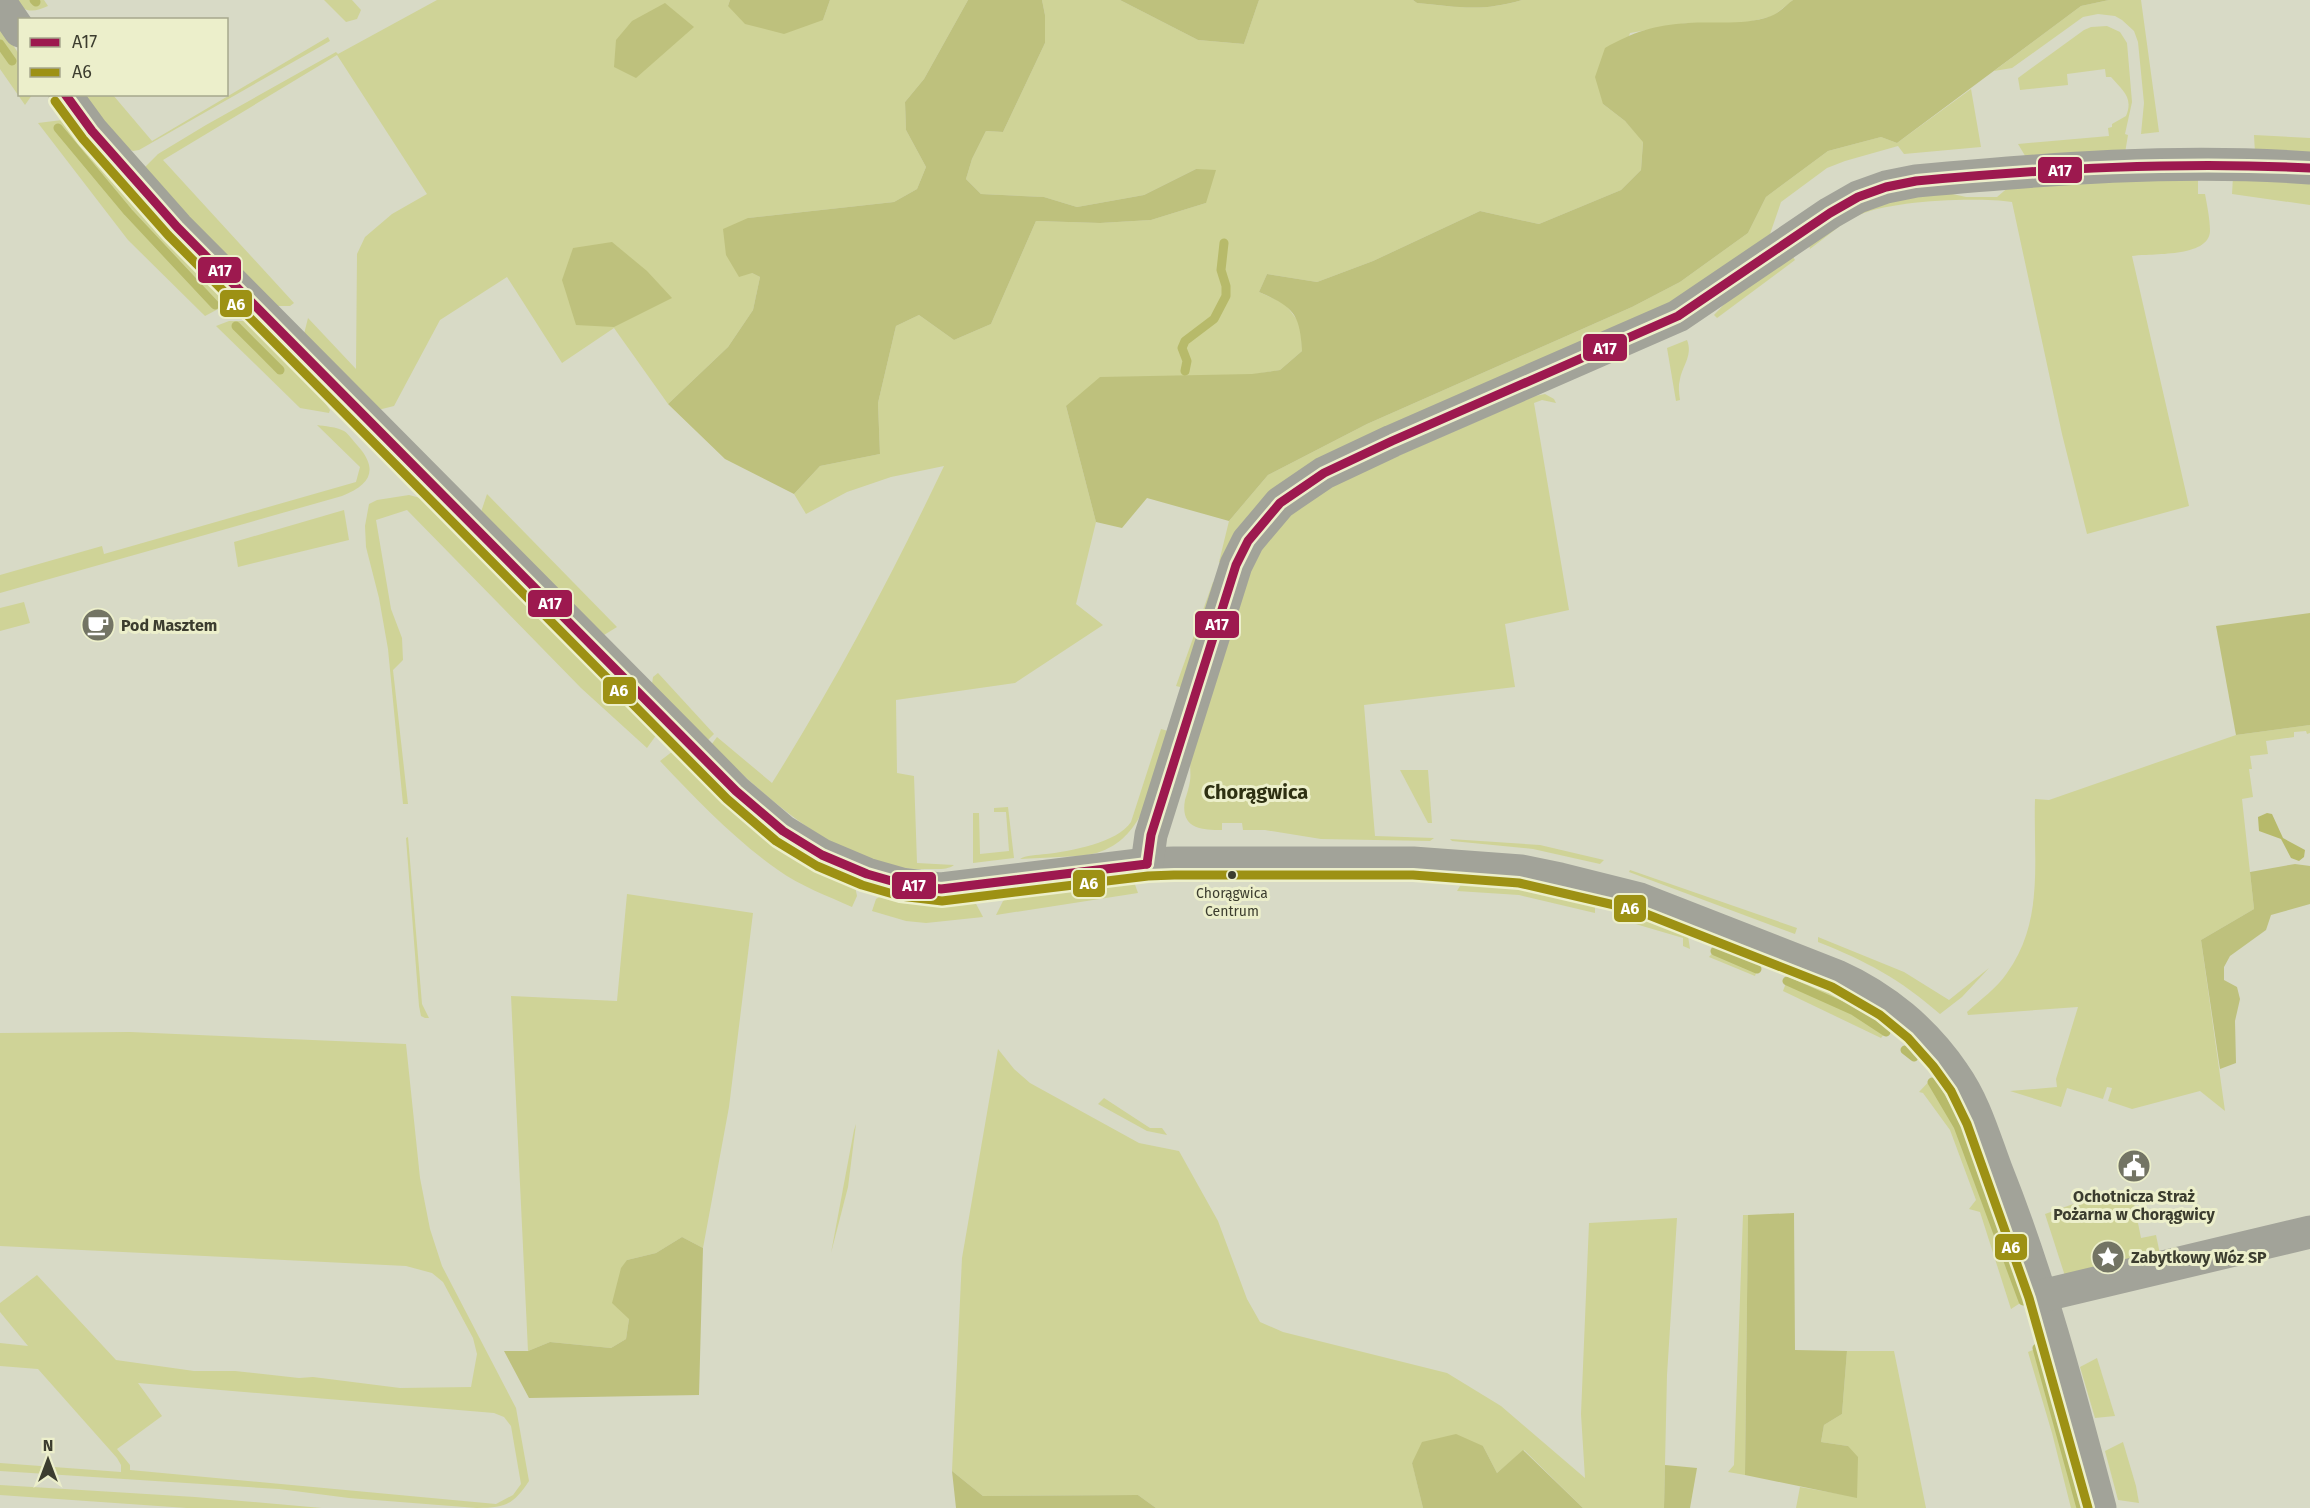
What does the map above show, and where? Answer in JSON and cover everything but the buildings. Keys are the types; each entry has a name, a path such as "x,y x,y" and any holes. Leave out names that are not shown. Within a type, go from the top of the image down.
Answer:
{"street":[{"path":"0,2 18,28"},
{"path":"66,96 98,138 177,227 736,791 783,831 822,855 867,874 902,884 941,889 1147,864 1413,863 1521,871 1640,899 1861,987 1896,1012 1927,1040 1955,1075 1967,1095 2009,1202 2041,1296 2071,1395 2100,1508"},
{"path":"1147,864 1151,835 1236,565 1248,541 1280,503 1324,473 1678,316 1830,213 1858,197 1886,187 1916,181 2132,164 2247,163 2310,168"},
{"path":"2041,1296 2310,1232"}],"shaded area":[{"path":"15,0 44,0 48,6 39,10 26,10"},
{"path":"324,0 352,0 361,10 357,19 346,22"},
{"path":"437,0 730,0 728,6 823,20 830,0 968,0 924,79 905,102 906,130 926,167 917,189 894,202 748,218 752,273 760,277 753,310 728,347 668,404 614,328 562,363 507,277 440,320 394,406 378,410 304,334 308,318 356,369 357,254 365,237 392,214 427,194 337,55 163,160 294,303 290,306 278,306 202,234 145,167 158,154 206,125 336,52 338,54"},
{"path":"730,0 830,0 823,20 784,34 745,24 728,6"},
{"path":"968,0 1042,0 1045,15 1045,43 1003,132 986,131 972,159 966,179 981,194 1044,197 1077,207 1144,195 1196,169 1216,170 1206,203 1151,220 1100,223 1036,221 991,324 954,340 919,315 896,326 878,403 880,454 820,466 794,494 725,459 668,404 728,347 753,310 760,277 752,273 739,277 726,255 723,229 748,218 894,202 917,189 926,167 906,130 905,102 924,79"},
{"path":"1042,0 1120,0 1198,40 1244,44 1259,0 1413,0 1417,3 1470,8 1508,4 1522,0 1793,0 1773,16 1744,23 1687,23 1630,33 1603,104 1625,121 1643,141 1641,170 1621,190 1539,224 1480,211 1373,261 1317,282 1267,274 1259,292 1285,304 1301,325 1302,351 1280,370 1066,406 1096,522 1076,604 1103,625 1015,683 896,700 897,773 914,776 917,863 954,865 939,869 897,867 867,859 809,828 782,809 711,745 717,737 772,783 819,706 862,627 944,466 891,477 847,492 806,514 794,494 820,466 880,454 878,403 896,326 919,315 954,340 991,324 1036,221 1100,223 1151,220 1206,203 1196,169 1144,195 1077,207 1044,197 981,194 966,179 972,159 986,131 1003,132 1045,43 1045,15"},
{"path":"1120,0 1259,0 1244,44 1198,40"},
{"path":"1413,0 1522,0 1508,4 1470,8 1417,3"},
{"path":"1793,0 2109,0 2081,6 1897,143 1881,137 1828,151 1766,197 1748,233 1680,282 1632,307 1367,424 1268,475 1229,521 1147,498 1122,528 1096,522 1066,406 1100,377 1252,374 1280,370 1302,351 1301,338 1296,320 1287,307 1259,292 1267,274 1317,282 1373,261 1480,211 1539,224 1621,190 1641,170 1643,142 1625,121 1603,104 1595,77 1605,48 1635,34 1665,26 1761,19 1774,15"},
{"path":"2109,0 2141,0 2159,132 2141,134 2144,103 2138,42 2134,31 2115,16 2098,14 2083,17 2012,68 1994,71 2081,6"},
{"path":"665,3 694,27 636,78 614,67 616,40 632,21"},
{"path":"0,26 18,53 18,95 0,69"},
{"path":"2107,26 2120,32 2127,43 2132,102 2125,134 2128,135 2125,153 2027,159 2018,144 2109,136 2108,128 2126,116 2129,104 2126,94 2111,77 2106,77 2105,69 2067,74 2068,85 2020,90 2018,78 2084,30"},
{"path":"328,37 330,41 139,150 133,151 126,148 84,96 114,96 152,141"},
{"path":"1971,89 1981,147 1904,154 1898,146 1827,168 1781,202 1770,234 1670,306 1404,420 1222,564 1219,562 1229,521 1268,475 1367,424 1632,307 1680,282 1748,233 1766,197 1828,151 1881,137 1897,143"},
{"path":"19,96 31,96 25,105"},
{"path":"62,120 71,125 226,297 222,307 205,316 128,240 38,123"},
{"path":"2254,135 2310,138 2310,156 2255,153"},
{"path":"2198,177 2198,194 2205,194 2208,212 2210,231 2207,240 2190,250 2132,256 2189,506 2087,534 2062,434 2012,202 1932,201 1869,211 1855,217 1810,249 1809,245 1876,203 1939,191 1966,197 1997,197 2010,186"},
{"path":"2233,177 2310,183 2310,205 2232,194"},
{"path":"612,242 647,271 672,298 614,327 576,325 562,280 573,248"},
{"path":"1793,257 1795,260 1717,318 1714,315 1731,297"},
{"path":"229,321 245,321 268,341 312,385 330,410 329,413 300,408 216,326"},
{"path":"1687,340 1689,350 1679,382 1680,400 1676,401 1667,348"},
{"path":"1545,394 1554,399 1556,403 1542,400 1534,403 1569,610 1505,624 1515,687 1364,705 1375,836 1434,838 1430,841 1321,839 1265,830 1243,830 1242,823 1222,823 1222,830 1193,826 1184,809 1189,788 1190,761 1243,584 1273,526 1317,491 1535,396"},
{"path":"317,425 346,432 364,454 370,469 369,475 360,487 352,492 0,593 0,575 102,546 104,554 356,482 360,467"},
{"path":"487,494 617,627 604,635 481,512"},
{"path":"409,495 428,500 657,734 647,748 581,688 407,510 376,520 391,609 402,638 403,660 393,670 408,804 403,804 388,649 379,598 366,547 365,526 369,504 377,500"},
{"path":"344,510 349,540 238,567 234,542"},
{"path":"1213,582 1215,583 1184,688 1176,686"},
{"path":"24,602 30,623 0,631 0,608"},
{"path":"2310,613 2310,725 2236,735 2216,626"},
{"path":"658,673 714,734 707,741 652,684 653,677"},
{"path":"2310,725 2310,733 2294,732 2294,737 2266,741 2268,754 2250,756 2252,769 2249,769 2253,797 2242,799 2254,909 2201,940 2225,1111 2200,1091 2132,1109 2108,1101 2112,1088 2107,1087 2103,1099 2067,1088 2061,1107 2010,1091 2057,1087 2056,1079 2078,1007 1968,1015 1967,1012 2007,973 2019,953 2027,932 2034,889 2035,799 2049,800 2236,735"},
{"path":"1161,729 1168,731 1143,811 1119,842 1101,851 1079,856 1020,859 1093,845 1105,841 1124,829 1131,822"},
{"path":"673,751 855,886 857,896 852,907 795,881 731,832 660,761"},
{"path":"1400,770 1428,770 1432,823 1428,823"},
{"path":"1008,807 1014,858 973,863 973,813 979,813 980,854 1009,851 1006,812 994,812 994,808"},
{"path":"2267,813 2272,814 2283,838 2305,850 2304,857 2299,861 2291,858 2281,839 2259,831 2258,817"},
{"path":"408,837 422,1004 429,1018 421,1016 419,1006 406,838"},
{"path":"1450,839 1540,845 1604,860 1600,864 1533,849"},
{"path":"2295,864 2310,866 2310,904 2271,915 2266,930 2230,956 2224,967 2224,980 2237,987 2240,999 2235,1021 2236,1063 2220,1069 2201,940 2254,909 2250,872"},
{"path":"1630,870 1797,928 1795,934 1629,872"},
{"path":"1133,879 1138,893 996,915 1003,901 1011,895"},
{"path":"1463,881 1520,886 1595,903 1595,913 1519,895 1457,891"},
{"path":"627,894 753,913 729,1107 703,1248 682,1237 656,1253 627,1260 629,1319 626,1339 611,1348 550,1342 528,1351 511,996 617,1001"},
{"path":"883,895 974,900 983,917 926,923 906,921 872,911 876,899"},
{"path":"1631,913 1688,936 1690,949 1683,946 1683,938 1622,920"},
{"path":"1818,937 1904,972 1949,1000 1989,968 1962,997 1940,1014 1896,981 1852,956 1818,942"},
{"path":"1718,947 1759,963 1755,976 1709,957"},
{"path":"1789,975 1841,996 1889,1028 1881,1038 1783,991"},
{"path":"130,1032 406,1044 420,1178 430,1229 442,1266 516,1408 529,1481 518,1495 502,1506 477,1508 349,1498 279,1489 0,1471 0,1463 121,1472 121,1465 117,1458 38,1369 0,1366 0,1343 28,1346 0,1312 0,1303 37,1275 116,1360 194,1371 235,1371 299,1378 313,1377 400,1388 471,1387 477,1354 473,1338 443,1282 432,1273 406,1266 0,1246 0,1033","holes":["138,1383 494,1413 504,1417 511,1426 521,1484 513,1495 496,1504 130,1470 130,1465 117,1449 162,1416"]},
{"path":"998,1049 1014,1069 1030,1083 1139,1143 1179,1151 1218,1221 1247,1299 1260,1322 1283,1332 1447,1373 1501,1406 1585,1478 1581,1414 1589,1223 1677,1218 1667,1375 1664,1508 1583,1508 1524,1450 1497,1473 1483,1446 1412,1462 1423,1508 1156,1508 1138,1495 983,1496 952,1471 962,1258"},
{"path":"1936,1074 1965,1123 2028,1298 2011,1309 1980,1212 1969,1209 1976,1200 1950,1130 1923,1093 1919,1092"},
{"path":"1104,1098 1150,1128 1162,1128 1167,1135 1147,1131 1098,1104"},
{"path":"856,1124 848,1187 831,1253 854,1130"},
{"path":"2113,1190 2133,1198 2141,1238 2156,1235 2161,1259 2065,1276 2045,1214"},
{"path":"1794,1213 1795,1350 1847,1351 1842,1414 1824,1425 1821,1442 1848,1446 1858,1457 1857,1498 1745,1475 1748,1215"},
{"path":"1743,1215 1748,1215 1745,1475 1728,1472 1734,1465"},
{"path":"682,1237 703,1248 699,1395 529,1398 504,1351 528,1351 550,1342 611,1348 626,1339 629,1319 612,1303 621,1268 627,1260 656,1253"},
{"path":"2043,1346 2088,1508 2071,1508 2028,1352"},
{"path":"1847,1351 1894,1351 1926,1508 1796,1508 1800,1487 1857,1497 1848,1446 1821,1442 1824,1425 1842,1414"},
{"path":"2097,1358 2115,1416 2095,1418 2080,1367"},
{"path":"1456,1434 1483,1446 1497,1473 1523,1450 1583,1508 1423,1508 1412,1463 1422,1442"},
{"path":"2123,1442 2139,1503 2118,1500 2105,1451"},
{"path":"1665,1465 1697,1468 1690,1508 1664,1508"},
{"path":"952,1471 983,1496 1138,1495 1156,1508 956,1508"},
{"path":"0,1485 195,1497 322,1508 187,1508 0,1495"}],"waterway":[{"path":"0,44 12,61"},
{"path":"58,128 128,212 215,305"},
{"path":"1185,371 1187,361 1182,348 1185,341 1214,319 1226,296 1226,286 1221,270 1224,243"},
{"path":"236,326 280,370"},
{"path":"1715,951 1757,969"},
{"path":"1787,981 1854,1011 1886,1032"},
{"path":"1905,1050 1914,1057"},
{"path":"1932,1082 1958,1126 2023,1301"},
{"path":"2037,1348 2081,1508"}],"transit line":[{"name":"A17","path":"66,96 92,131 177,227 736,791 783,831 822,855 867,874 902,884 941,889 1147,864"},
{"name":"A6","path":"55,101 83,139 168,235 727,799 776,841 817,866 862,885 900,896 942,901 1148,876 1174,875 1413,875 1519,883 1636,910 1832,987 1880,1015 1908,1038 1933,1066 1951,1091 1967,1124 2029,1298 2088,1508"},
{"name":"A17","path":"1147,864 1151,835 1236,565 1248,541 1280,503 1324,473 1678,316 1830,213 1858,197 1886,187 1916,181 2113,167 2211,165 2310,168"}],"place":[{"name":"Pod Masztem","path":"98,625"},
{"name":"Chorągwica Centrum","path":"1232,875"},
{"name":"Ochotnicza Straż Pożarna w Chorągwicy","path":"2134,1166"},
{"name":"Zabytkowy Wóz SP","path":"2108,1257"}],"district":[{"name":"Chorągwica","path":"1256,792"}]}
